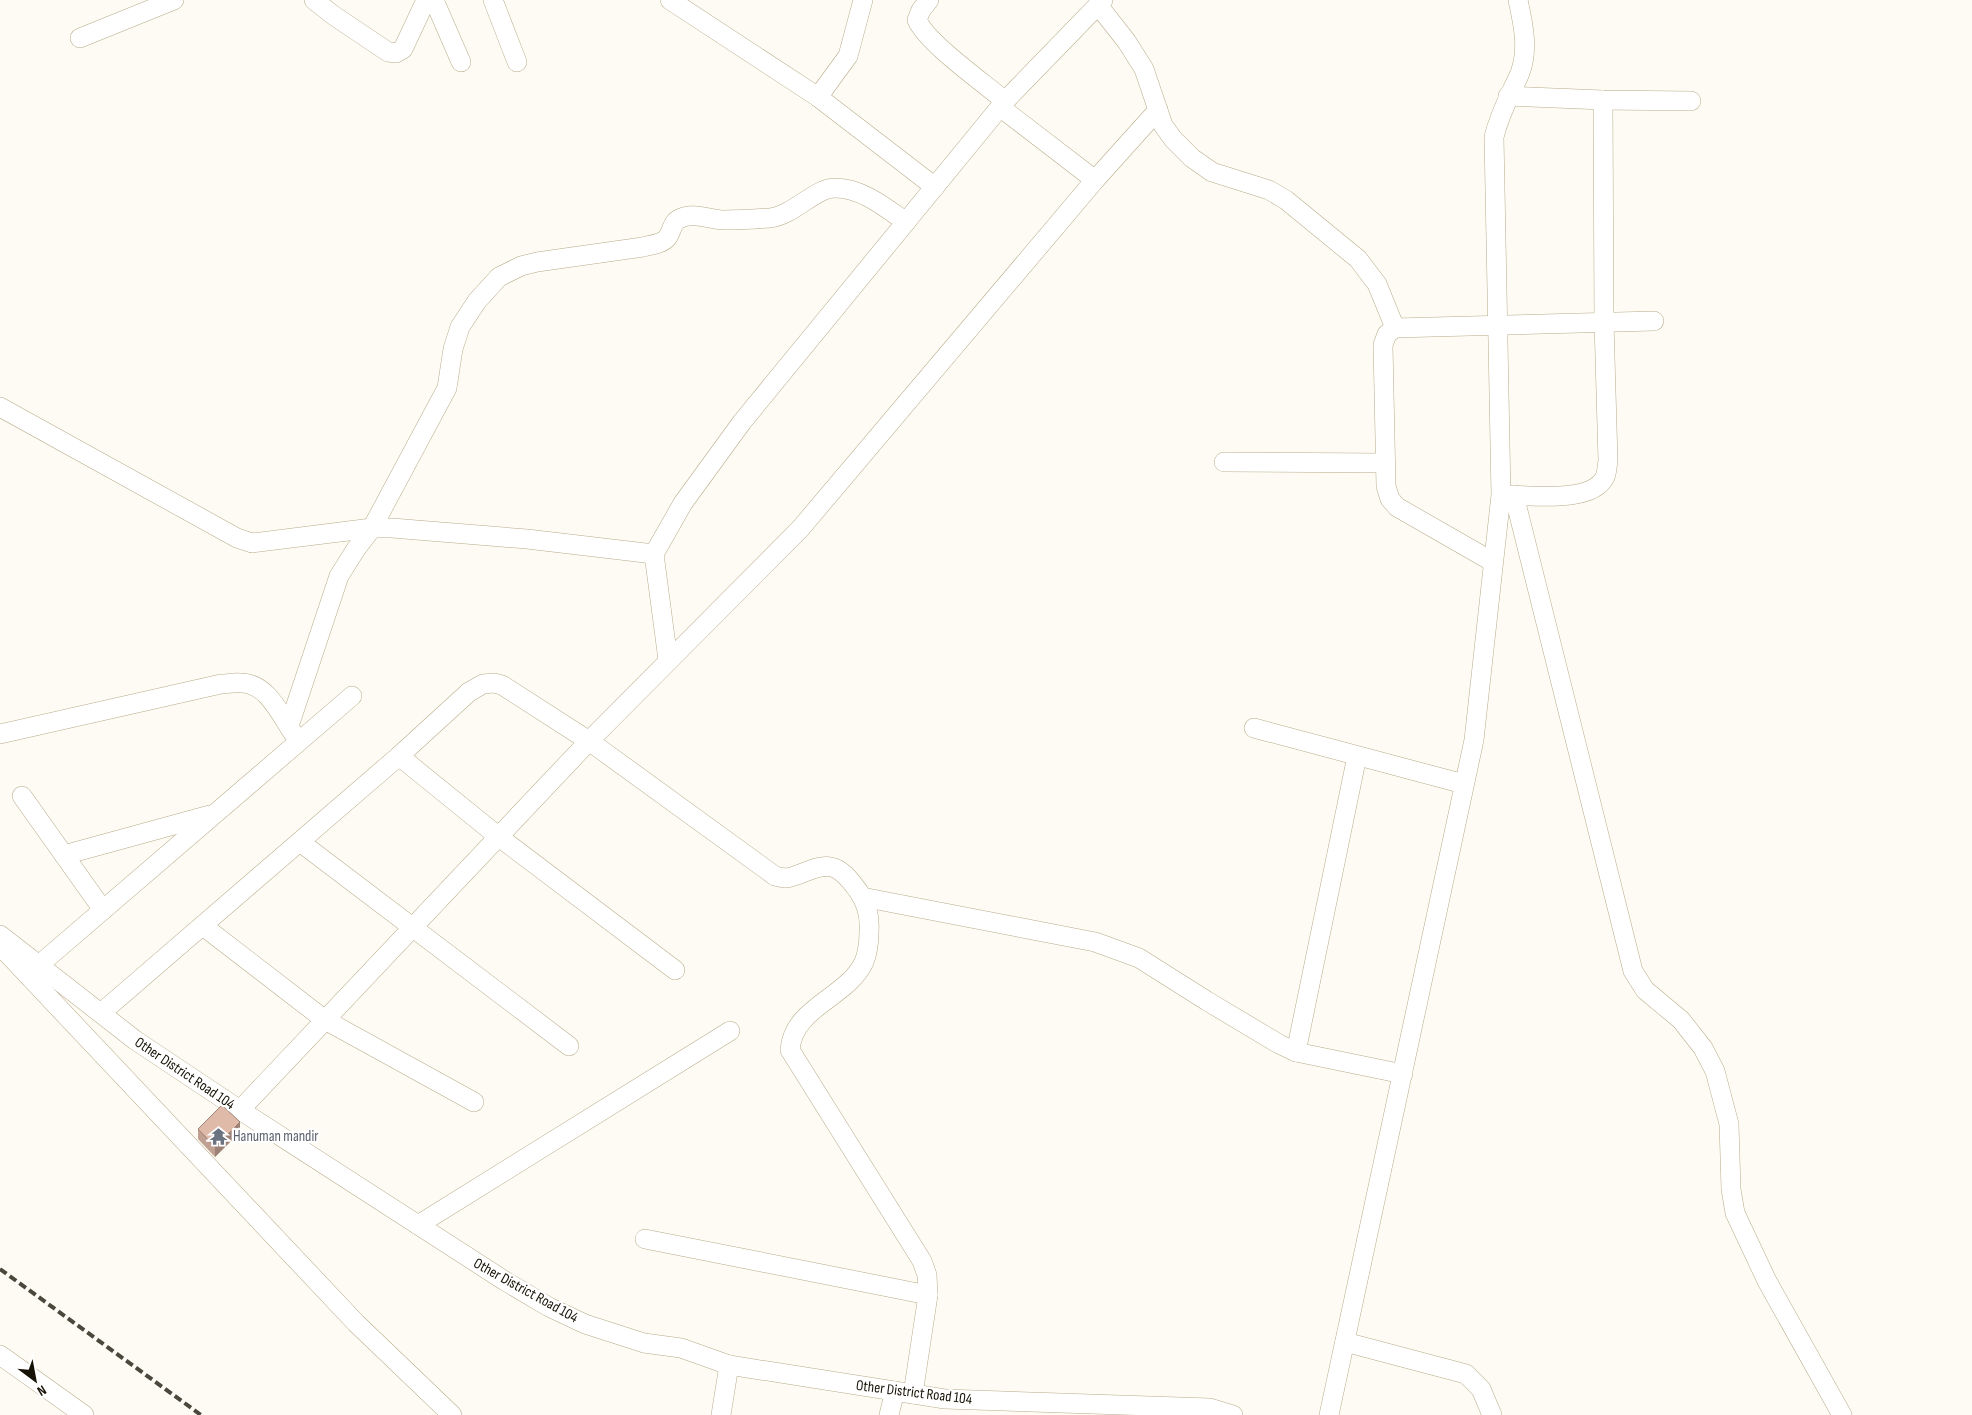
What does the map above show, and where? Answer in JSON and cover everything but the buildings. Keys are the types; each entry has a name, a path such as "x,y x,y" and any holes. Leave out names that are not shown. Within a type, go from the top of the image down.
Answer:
{"street":[{"path":"80,38 174,0"},
{"path":"314,0 333,16 388,52 396,53 403,49 426,0"},
{"path":"434,0 461,62"},
{"path":"493,0 517,62"},
{"path":"670,0 818,97 935,187"},
{"path":"818,97 848,56 863,0"},
{"path":"929,0 921,10 918,20 921,29 1003,104 1095,180"},
{"path":"1518,0 1524,28 1524,54 1520,71 1498,118 1494,138 1498,325 1507,495 1633,971 1645,990 1681,1020 1703,1048 1716,1071 1729,1124 1731,1188 1735,1213 1767,1281 1842,1415"},
{"path":"668,660 654,554 683,503 742,422 1003,104 1101,2 1144,69 1163,125 1173,139 1192,158 1212,172 1269,190 1286,200 1358,260 1377,284 1395,328"},
{"path":"1508,96 1691,101"},
{"path":"1507,495 1567,496 1590,490 1605,477 1608,461 1604,322 1604,100"},
{"path":"240,1110 668,660 800,530 1095,180 1158,110"},
{"path":"294,734 339,576 372,528 447,388 453,349 460,327 477,301 500,278 521,266 537,262 660,243 667,238 679,219 693,216 723,220 772,218 788,213 822,192 835,188 872,199 906,222"},
{"path":"1493,562 1397,507 1390,499 1386,486 1385,463 1383,345 1387,334 1395,328 1654,321"},
{"path":"0,407 237,538 252,543 372,528 518,538 654,554"},
{"path":"1224,462 1385,463"},
{"path":"1329,1415 1474,740 1493,562 1507,495"},
{"path":"0,734 221,684 242,682 253,685 267,695 294,734"},
{"path":"101,1014 399,756 468,692 483,684 494,683 502,686 589,742 775,876 786,878 819,868 831,867 847,878 862,897 870,920 869,946 863,963 850,981 801,1022 791,1037 790,1050 922,1261 927,1275 928,1295 904,1393 890,1415"},
{"path":"39,965 216,814 294,734 352,696"},
{"path":"1254,728 1464,784"},
{"path":"399,756 498,837 675,970"},
{"path":"1296,1052 1357,756"},
{"path":"22,796 103,910"},
{"path":"64,855 216,814"},
{"path":"300,842 569,1046"},
{"path":"862,897 1095,942 1139,958 1207,1001 1279,1044 1296,1052 1403,1074"},
{"path":"203,926 326,1020 474,1102"},
{"name":"Other District Road 104","path":"0,935 135,1040 240,1110 505,1281 549,1307 585,1324 644,1343 681,1348 729,1365 944,1399 1174,1411 1210,1408 1233,1415"},
{"path":"3,954 356,1324 452,1415"},
{"path":"418,1225 730,1031"},
{"path":"645,1239 928,1295"},
{"path":"1345,1342 1466,1374 1481,1389 1492,1415"},
{"path":"0,1355 84,1415"},
{"path":"721,1415 729,1365"}],"railway":[{"path":"0,1269 201,1415"}],"place":[{"name":"Hanuman mandir","path":"219,1136"}]}
